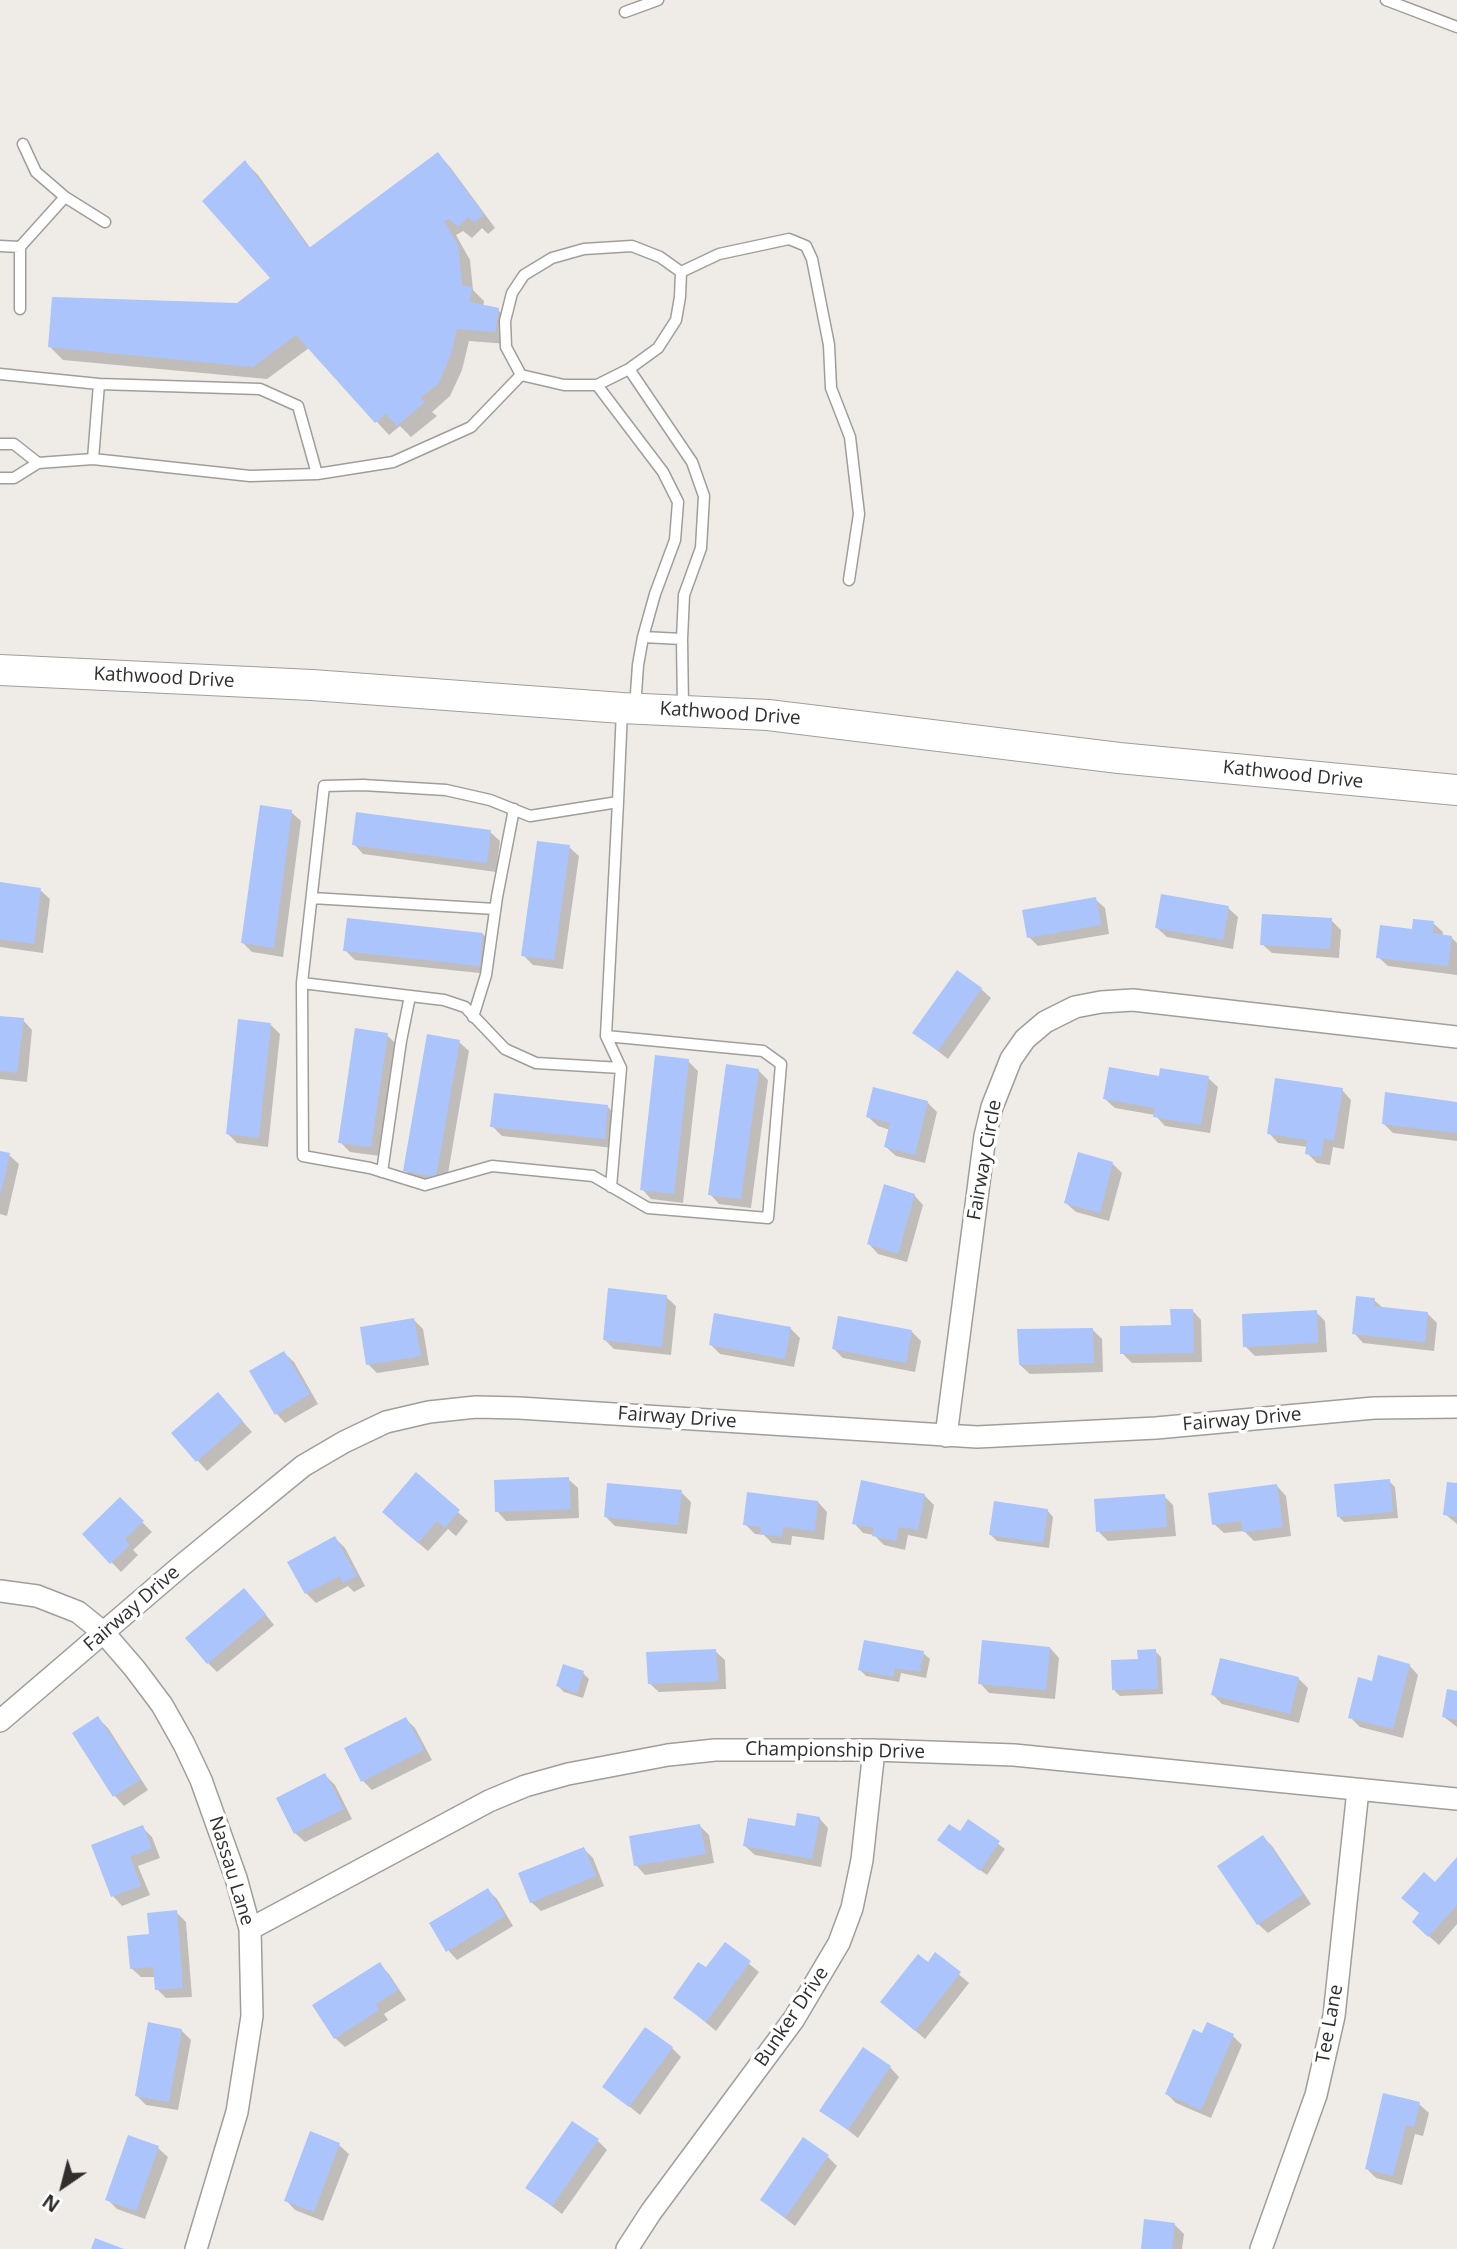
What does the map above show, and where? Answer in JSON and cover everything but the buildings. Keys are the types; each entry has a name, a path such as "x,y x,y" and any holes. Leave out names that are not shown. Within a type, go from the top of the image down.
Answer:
{"street":[{"name":"Kathwood Drive","path":"0,670 312,685 628,708 768,715 1119,758 1457,790"},
{"name":"Fairway Circle","path":"946,1436 985,1136 992,1107 1011,1059 1026,1039 1045,1021 1075,1007 1133,1000 1457,1037"},
{"name":"Fairway Drive","path":"0,1721 303,1466 386,1422 429,1412 476,1407 519,1408 946,1436 1014,1436 1156,1428 1374,1408 1457,1407"},
{"name":"Nassau Lane","path":"0,1591 37,1596 57,1603 78,1612 104,1633 162,1705 184,1744 201,1780 236,1878 250,1929 252,2016 245,2070 229,2144 195,2249"},
{"name":"Championship Drive","path":"250,1929 489,1801 525,1786 581,1771 667,1755 715,1750 874,1750 1014,1755 1457,1799"},
{"name":"Bunker Drive","path":"627,2249 651,2212 794,2019 839,1943 852,1908 862,1860 874,1750"},
{"name":"Tee Lane","path":"1261,2249 1317,2095 1334,2016 1358,1790"}],"lane":[{"path":"625,12 658,0"},
{"path":"1386,0 1457,27"},
{"path":"23,144 36,172 65,197 105,222"},
{"path":"20,309 20,247 65,197"},
{"path":"681,272 719,254 789,239 806,246 812,259 829,345 831,388 850,437 859,514 849,580"},
{"path":"0,246 20,247"},
{"path":"632,246 660,257 681,272 676,320 658,348 629,369 597,385 564,385 521,375 506,347 505,321 512,293 524,275 552,258 584,249 632,246"},
{"path":"629,369 692,462 704,496 701,548 684,595 683,711"},
{"path":"0,374 99,384 260,390 298,406 317,474"},
{"path":"0,478 14,478 38,463 93,459 250,476 317,474 393,462 471,427 521,375"},
{"path":"93,459 99,384"},
{"path":"597,385 663,472 678,502 675,540 654,594 628,708 618,802 606,1036 621,1068 611,1187"},
{"path":"0,444 14,444 38,463"},
{"path":"643,637 682,639"},
{"path":"606,1036 762,1051 781,1064 768,1218 648,1208 593,1176 492,1166 425,1185 383,1172 303,1156 302,983 324,786 363,785 446,790 490,800 530,816 618,802"},
{"path":"473,1017 486,975 495,909 514,809"},
{"path":"312,898 495,909"},
{"path":"302,983 444,1000 464,1007 505,1049 536,1063 621,1068"},
{"path":"383,1172 410,996"}]}
